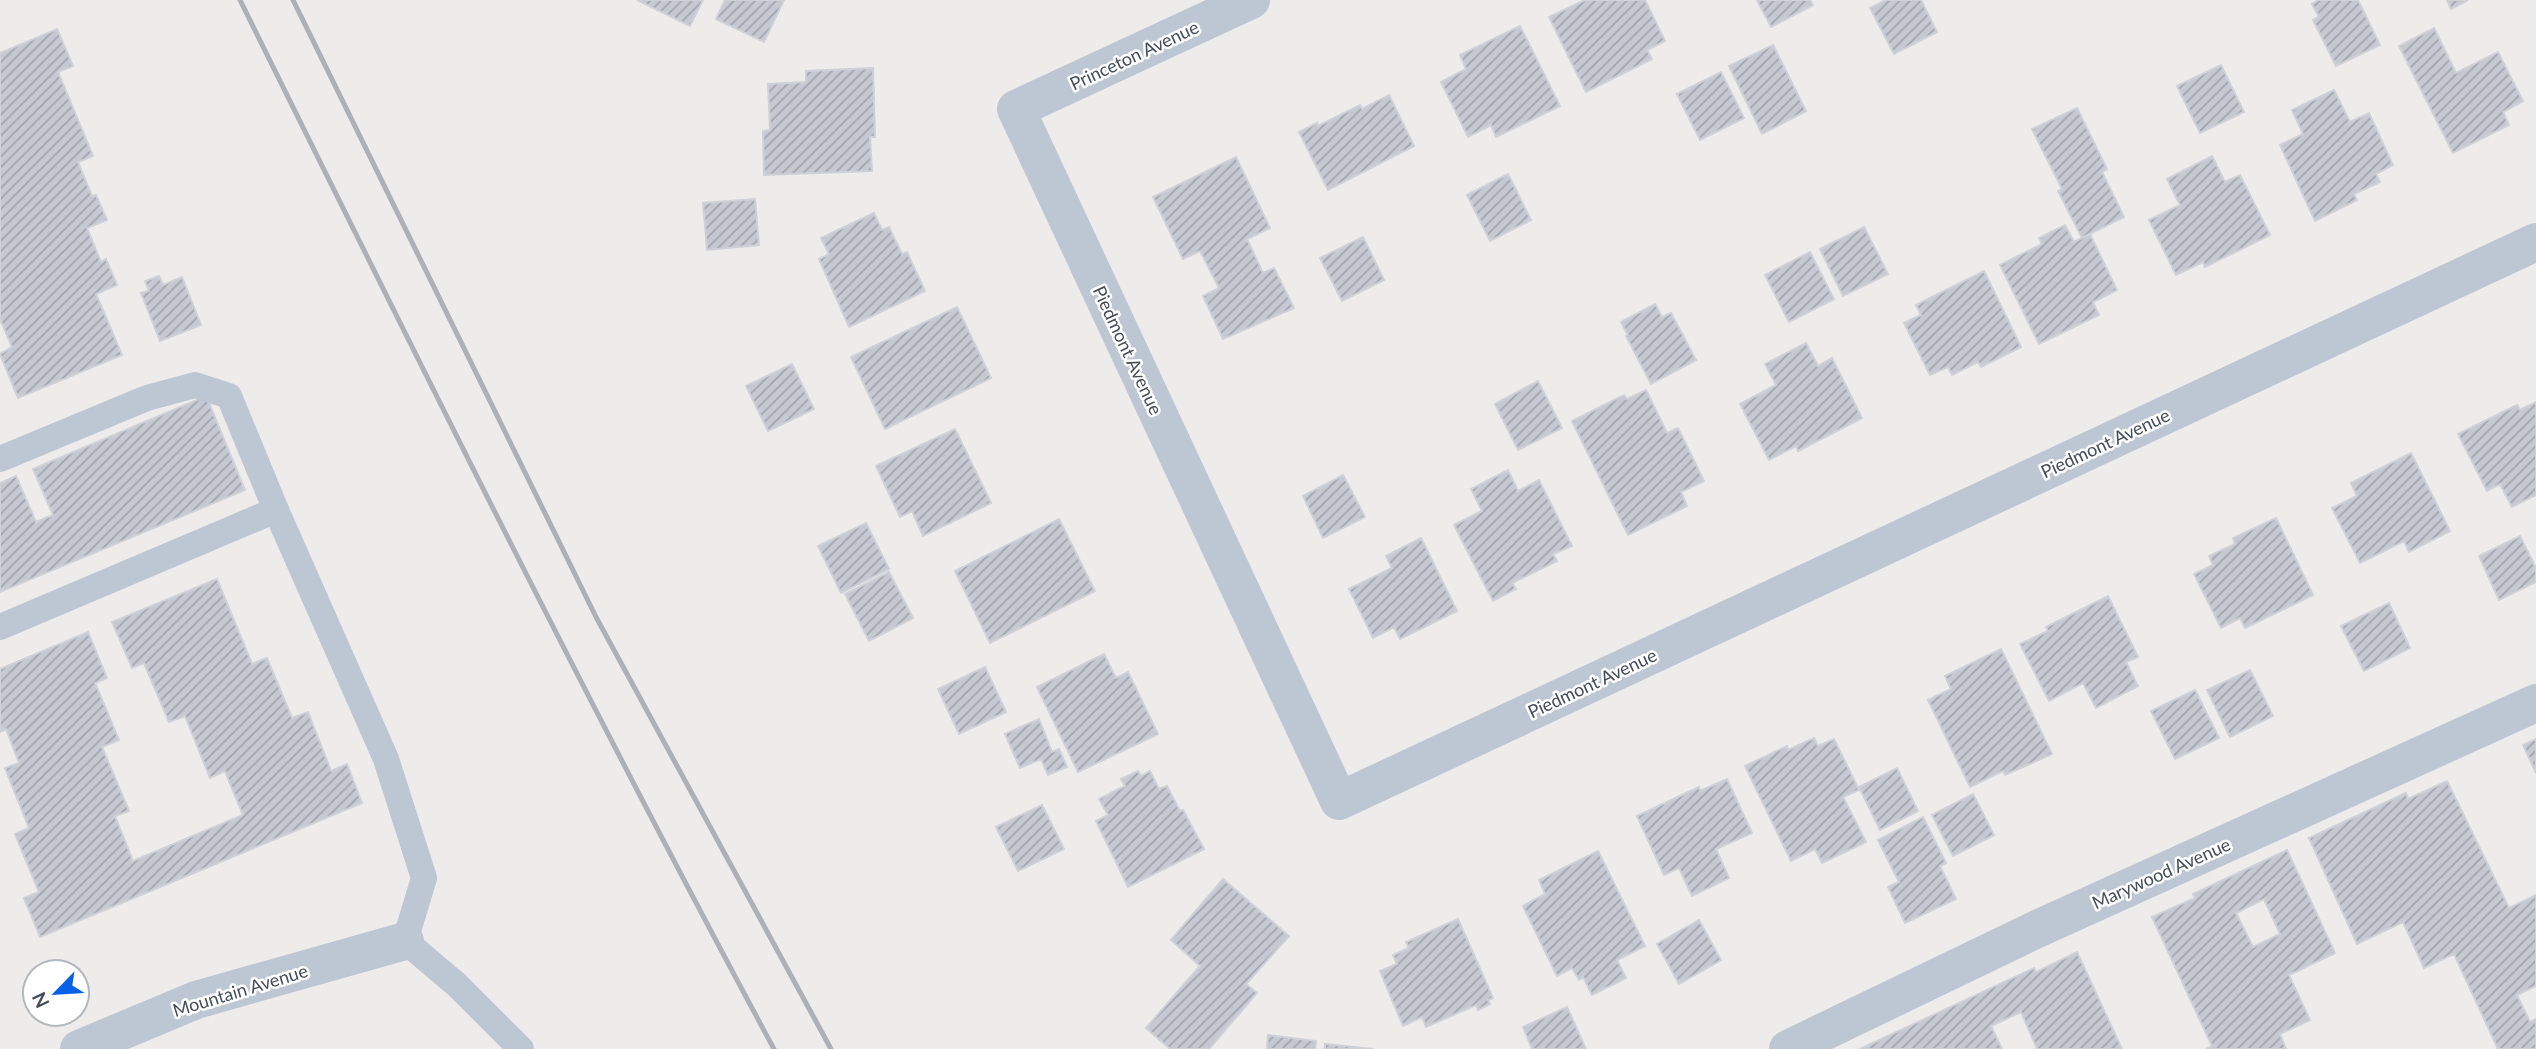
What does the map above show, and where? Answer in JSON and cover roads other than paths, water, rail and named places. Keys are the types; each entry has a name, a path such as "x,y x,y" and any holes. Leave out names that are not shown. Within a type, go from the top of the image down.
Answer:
{"street":[{"name":"Princeton Avenue","path":"1016,109 1251,0"},
{"name":"Piedmont Avenue","path":"1016,109 1339,802 2536,242"},
{"name":"Marywood Avenue","path":"1788,1049 2035,930 2536,703"},
{"name":"Mountain Avenue","path":"79,1049 196,1000 405,941"}],"lane":[{"path":"0,459 147,397 195,385 229,396 276,510 386,759 424,878 405,941 457,985 521,1049"},
{"path":"0,627 276,510"}],"railway":[{"path":"240,0 569,658 774,1049"},
{"path":"293,0 596,617 831,1049"}]}
